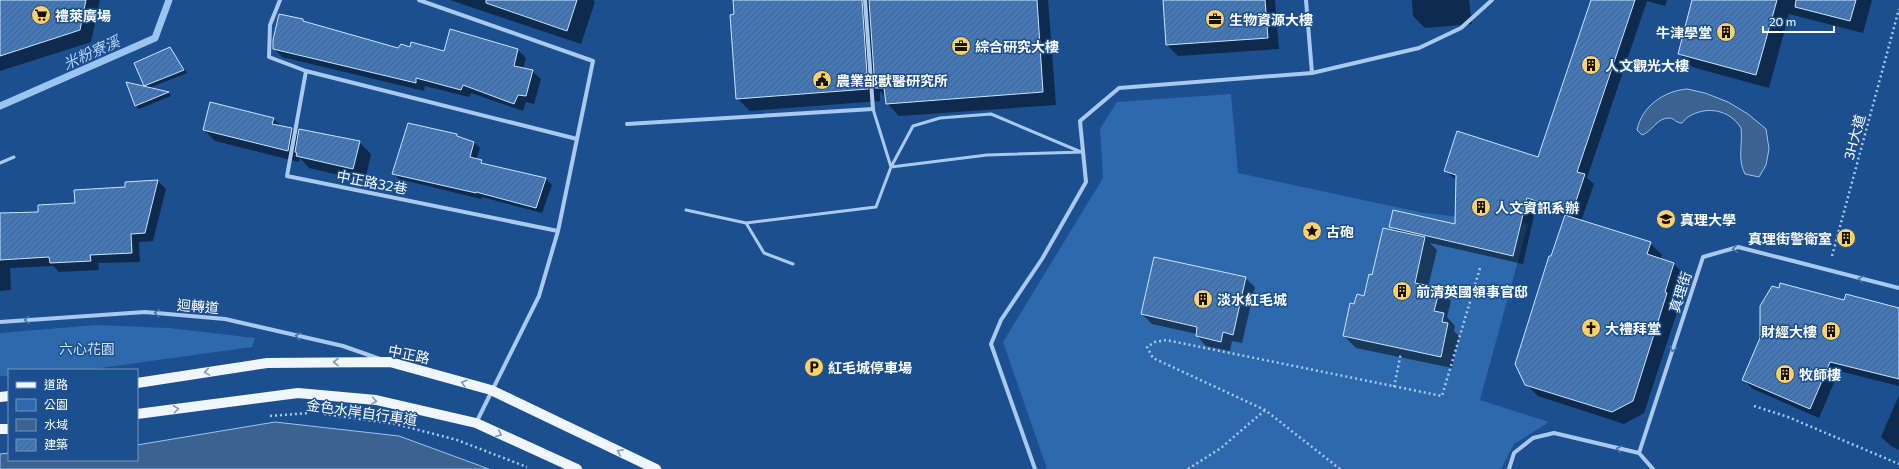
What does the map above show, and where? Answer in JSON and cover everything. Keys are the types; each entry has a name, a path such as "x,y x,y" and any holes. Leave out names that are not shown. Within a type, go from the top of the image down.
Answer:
{"main road":[{"name":"中正路","path":"138,382 267,363 390,362 491,390 656,469"},
{"path":"138,414 298,393 376,400 476,423 577,469"}],"street":[{"path":"280,0 270,25 269,58 306,71 577,139"},
{"path":"418,0 593,61 558,231 539,296 491,390 476,423"},
{"path":"627,124 873,109 865,0"},
{"path":"1306,0 1312,73"},
{"path":"1035,469 991,344 1001,320 1042,259 1086,182 1080,121 1119,88 1312,73 1419,48 1461,28 1492,0"},
{"name":"中正路32巷","path":"306,71 287,176 558,231"},
{"name":"真理街","path":"1639,453 1703,257 1738,247 1899,288"},
{"name":"迴轉道","path":"0,322 145,312 226,319 343,346 390,362"},
{"path":"1509,469 1514,453 1533,438 1554,433 1639,453 1653,469"}],"lane":[{"path":"873,109 891,167"},
{"path":"686,210 746,223 876,206 891,167 913,126 940,118 991,114 1083,152"},
{"path":"891,167 987,155 1083,152"},
{"path":"0,163 14,157"},
{"path":"746,223 764,253 793,264"}],"path":[{"name":"3H大道","path":"1828,270 1899,9"},
{"path":"1340,469 1265,410 1152,358 1148,347 1155,342 1166,340 1442,396 1480,268"},
{"path":"1394,387 1401,353"},
{"path":"1754,406 1788,417 1899,464"},
{"path":"1188,469 1221,448 1265,410"},
{"name":"金色水岸自行車道","path":"265,416 311,413"},
{"name":"金色水岸自行車道","path":"319,414 395,424 450,438 531,469"}],"green space":[{"path":"1231,94 1238,173 1424,213 1528,224 1480,400 1549,422 1514,444 1501,469 1047,469 1003,342 1103,178 1100,129 1117,102"},
{"name":"六心花園","path":"96,325 169,328 255,338 252,347 93,369 8,369 8,376 0,376 0,333"}],"water":[{"path":"1687,89 1705,93 1728,102 1748,114 1766,129 1769,149 1766,165 1759,177 1745,174 1741,163 1741,128 1731,117 1724,113 1710,110 1703,111 1688,117 1682,123 1670,118 1665,118 1642,135 1637,130 1644,114 1655,101 1678,90"},
{"path":"275,422 399,436 489,469 0,469 0,454 8,453 8,461 138,461 138,445"}],"building":[{"name":"禮萊廣場","path":"0,0 86,0 80,30 0,56"},
{"path":"486,0 577,0 567,31 486,3"},
{"path":"733,0 862,0 868,89 736,99 730,15 734,14"},
{"name":"綜合研究大樓","path":"869,0 1037,0 1043,92 886,104 884,88 875,88"},
{"name":"生物資源大樓","path":"1163,0 1265,0 1268,38 1166,45"},
{"name":"人文觀光大樓","path":"1591,0 1635,0 1577,172 1585,174 1572,213 1527,198 1513,256 1389,227 1393,210 1455,224 1456,175 1444,171 1457,131 1538,157"},
{"name":"牛津學堂","path":"1692,0 1777,0 1756,75 1678,54"},
{"path":"1796,0 1856,0 1850,21 1795,7"},
{"path":"279,14 303,19 303,21 398,48 401,44 410,47 411,42 444,51 450,29 518,49 514,66 533,70 526,96 518,95 514,104 463,85 461,90 416,78 416,83 273,49 273,40"},
{"path":"170,47 184,70 144,86 134,63"},
{"path":"126,82 169,92 135,106"},
{"path":"210,102 274,118 272,124 292,128 288,151 203,130"},
{"path":"408,123 457,134 457,136 474,142 470,157 482,160 481,163 546,178 536,208 476,192 392,174"},
{"path":"299,129 360,141 353,169 296,156 297,153 295,152"},
{"path":"158,180 145,233 131,234 132,253 90,255 91,261 50,263 49,257 0,260 0,213 38,212 38,205 75,203 74,190 125,187 125,182"},
{"name":"大禮拜堂","path":"1565,215 1651,242 1647,254 1674,263 1665,292 1667,293 1633,401 1612,412 1525,385 1515,364 1549,256 1551,256"},
{"name":"前清英國領事官邸","path":"1383,228 1425,237 1415,283 1440,288 1434,311 1444,313 1442,322 1448,323 1441,357 1343,336 1350,303 1354,304 1357,294 1364,296 1369,274 1372,275"},
{"name":"淡水紅毛城","path":"1154,257 1246,277 1233,335 1223,332 1221,342 1196,336 1197,327 1141,314"},
{"name":"財經大樓","path":"1780,283 1844,300 1846,294 1899,308 1899,379 1830,362 1810,409 1742,380 1760,338 1760,306 1772,286 1779,288"}],"waterway":[{"name":"米粉寮溪","path":"0,106 155,38 169,0"}],"place":[{"name":"禮萊廣場","path":"41,15"},
{"name":"生物資源大樓","path":"1215,19"},
{"name":"牛津學堂","path":"1726,32"},
{"name":"綜合研究大樓","path":"961,46"},
{"name":"人文觀光大樓","path":"1591,65"},
{"name":"農業部獸醫研究所","path":"822,80"},
{"name":"人文資訊系辦","path":"1481,207"},
{"name":"真理大學","path":"1666,219"},
{"name":"古砲","path":"1312,231"},
{"name":"真理街警衛室","path":"1846,238"},
{"name":"前清英國領事官邸","path":"1402,291"},
{"name":"淡水紅毛城","path":"1203,299"},
{"name":"大禮拜堂","path":"1591,328"},
{"name":"財經大樓","path":"1831,331"},
{"name":"紅毛城停車場","path":"814,367"},
{"name":"牧師樓","path":"1785,374"}]}
